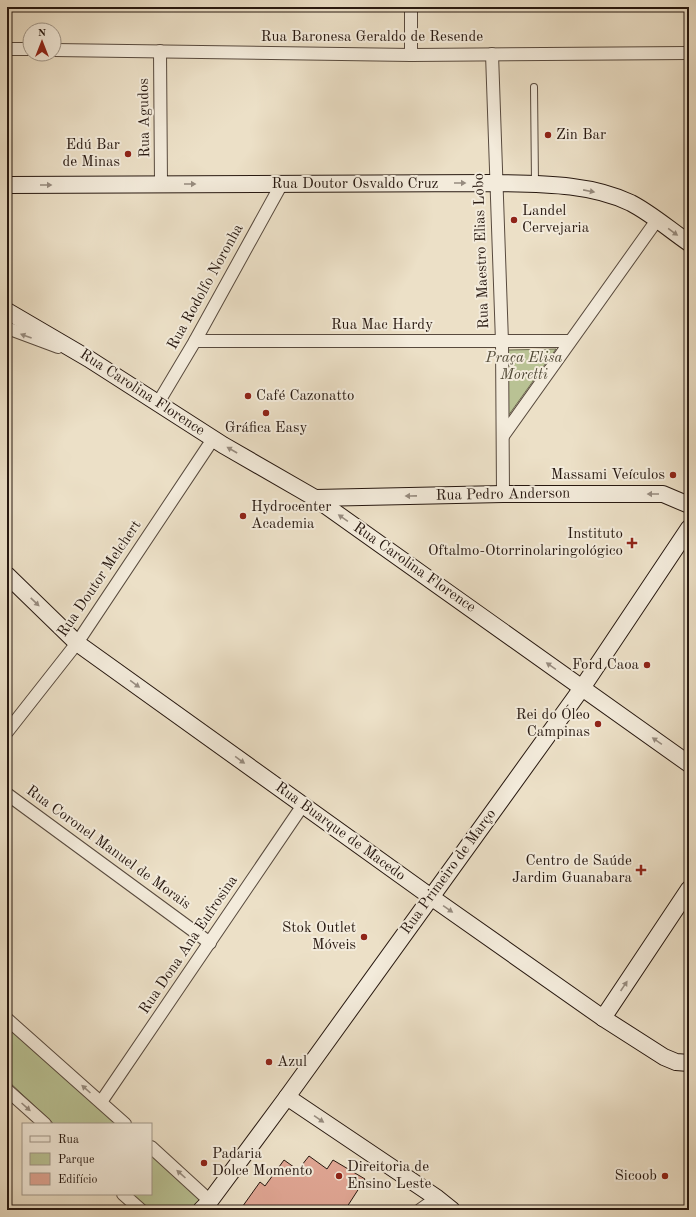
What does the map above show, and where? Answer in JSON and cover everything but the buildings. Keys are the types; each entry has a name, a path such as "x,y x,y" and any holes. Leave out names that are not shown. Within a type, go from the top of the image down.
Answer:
{"main road":[{"name":"Rua Doutor Osvaldo Cruz","path":"7,185 495,183 560,185 604,193 631,203 689,243"},
{"name":"Rua Carolina Florence","path":"7,311 89,359 213,439 315,498 689,764"},
{"name":"Rua Pedro Anderson","path":"315,498 503,494 663,494 689,505"},
{"name":"Rua Primeiro de Março","path":"205,1205 287,1097 582,688 689,528"},
{"name":"Rua Buarque de Macedo","path":"7,574 77,643 431,897 603,1018 664,1058 676,1062 689,1063"},
{"path":"603,1018 689,889"},
{"path":"287,1097 437,1198 452,1210"}],"street":[{"path":"411,7 411,55"},
{"path":"7,49 22,49"},
{"name":"Rua Baronesa Geraldo de Resende","path":"62,50 411,55 689,53"},
{"name":"Rua Agudos","path":"160,51 161,184"},
{"name":"Rua Maestro Elias Lobo","path":"492,54 495,183 502,342 503,494"},
{"name":"Rua Rodolfo Noronha","path":"158,403 195,341 281,185"},
{"path":"503,436 657,220"},
{"path":"7,328 89,359"},
{"name":"Rua Mac Hardy","path":"195,341 570,341"},
{"name":"Rua Doutor Melchert","path":"7,732 77,643 213,439"},
{"name":"Rua Coronel Manuel de Morais","path":"7,794 210,943"},
{"name":"Rua Dona Ana Eufrosina","path":"101,1102 303,805"},
{"path":"7,1019 124,1123"},
{"path":"7,1090 44,1123"},
{"path":"152,1149 205,1205"},
{"path":"124,1195 141,1210"},
{"path":"420,1210 437,1198"}],"lane":[{"path":"534,87 535,184"}],"green space":[{"name":"Praça Elisa Moretti","path":"556,349 508,416 508,350"},
{"path":"7,1021 122,1123 53,1123 7,1080"},
{"path":"152,1150 210,1201 199,1210 147,1210 131,1195 152,1195"}],"place":[{"name":"Zin Bar","path":"548,135"},
{"name":"Edú Bar de Minas","path":"128,154"},
{"name":"Landel Cervejaria","path":"514,220"},
{"name":"Café Cazonatto","path":"248,396"},
{"name":"Gráfica Easy","path":"266,413"},
{"name":"Massami Veículos","path":"673,475"},
{"name":"Hydrocenter Academia","path":"243,516"},
{"name":"Instituto Oftalmo-Otorrinolaringológico","path":"632,543"},
{"name":"Ford Caoa","path":"647,665"},
{"name":"Rei do Óleo Campinas","path":"598,724"},
{"name":"Centro de Saúde Jardim Guanabara","path":"641,870"},
{"name":"Stok Outlet Móveis","path":"364,937"},
{"name":"Azul","path":"269,1062"},
{"name":"Padaria Dolce Momento","path":"204,1163"},
{"name":"Direitoria de Ensino Leste","path":"339,1176"},
{"name":"Sicoob","path":"665,1176"}]}
